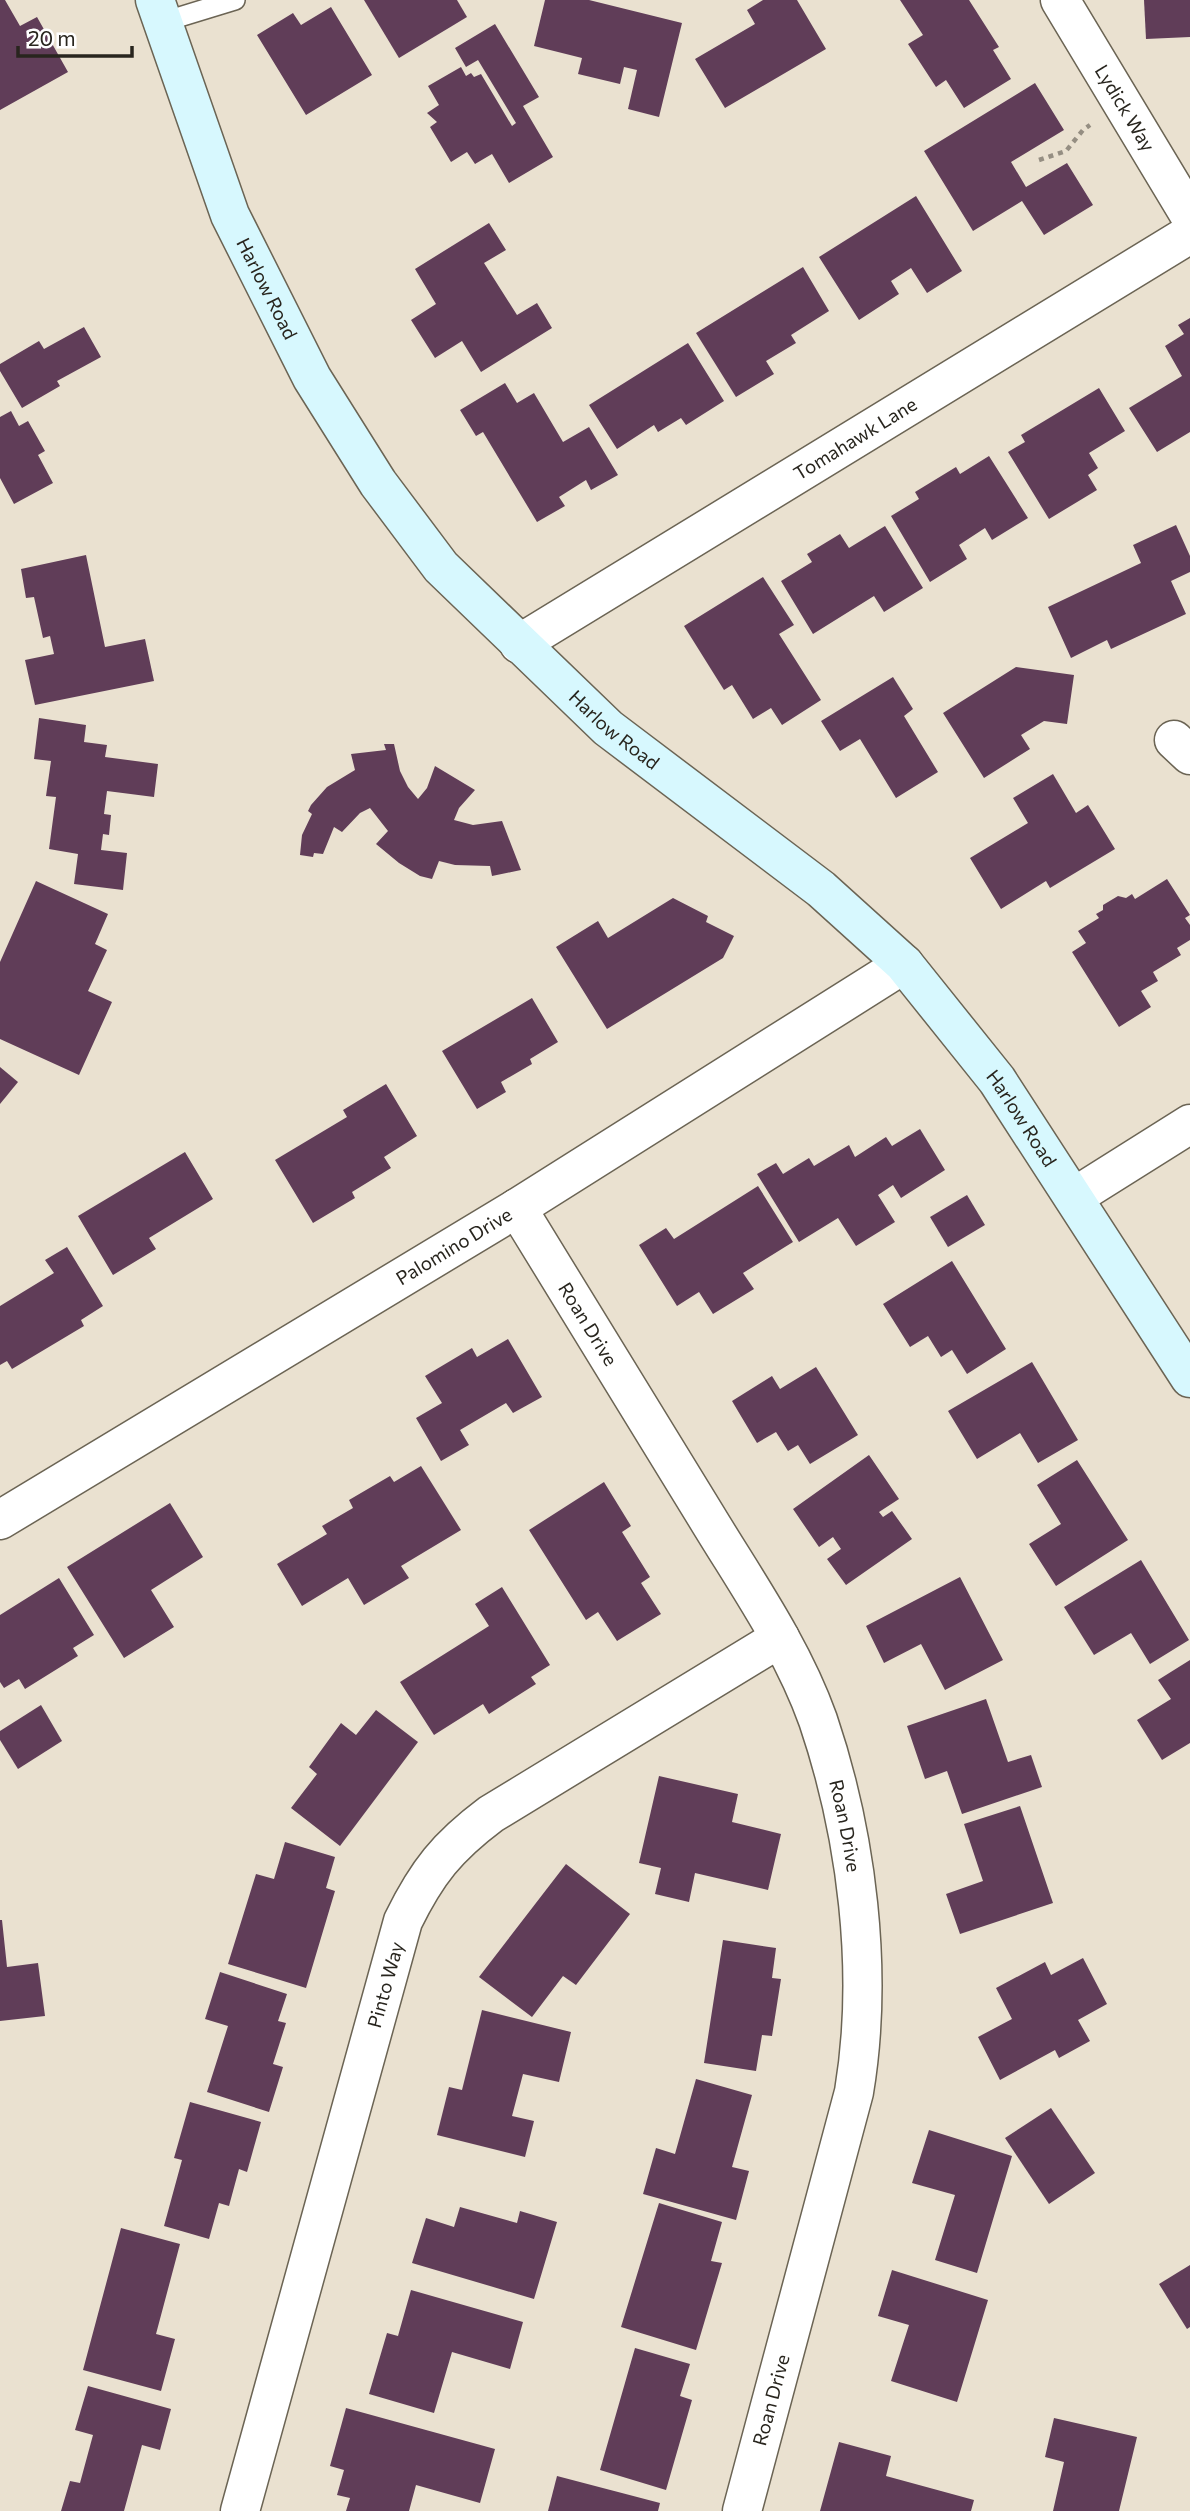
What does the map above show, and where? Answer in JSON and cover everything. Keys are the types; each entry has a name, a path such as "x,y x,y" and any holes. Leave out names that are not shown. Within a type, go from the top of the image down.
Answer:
{"main road":[{"name":"Harlow Road","path":"159,11 230,215 312,378 378,484 441,567 608,728 821,889 904,964 997,1080 1190,1378"}],"street":[{"name":"Lydick Way","path":"1060,0 1190,216"},
{"name":"Tomahawk Lane","path":"519,644 1190,234"},
{"name":"Palomino Drive","path":"0,1520 517,1208 904,964"},
{"path":"1074,1197 1190,1124"},
{"name":"Roan Drive","path":"517,1208 780,1638 817,1718 843,1813 854,1873 862,2010 860,2055 854,2092 742,2511"},
{"name":"Pinto Way","path":"240,2511 403,1921 418,1891 449,1849 491,1814 780,1638"}],"lane":[{"path":"159,11 234,0"}],"path":[{"path":"1039,160 1066,150 1083,130 1122,103"}],"building":[{"path":"0,0 5,0 20,26 37,17 68,72 0,110"},
{"path":"364,0 457,0 467,17 399,58"},
{"path":"545,0 589,0 682,23 659,117 628,109 637,70 624,67 620,84 578,74 582,58 534,46"},
{"path":"763,0 797,0 826,49 725,108 695,59 755,24 747,10"},
{"path":"900,0 969,0 999,47 993,50 1011,79 964,108 946,80 936,87 908,44 923,35"},
{"path":"1144,0 1190,0 1190,37 1146,39"},
{"path":"331,7 372,75 306,115 257,35 293,13 301,25"},
{"path":"495,24 539,97 523,106 553,157 509,183 492,154 475,164 467,152 451,162 430,127 437,122 427,113 439,105 428,86 461,67 466,76 471,73 474,77 481,74 512,126 516,123 478,60 466,67 455,48"},
{"path":"1035,83 1064,130 1011,162 1026,187 1067,163 1093,205 1044,235 1022,201 973,231 924,151"},
{"path":"916,196 962,271 927,293 911,268 891,281 899,294 859,320 819,257"},
{"path":"489,223 506,250 484,263 517,315 537,303 552,328 481,372 462,341 435,358 411,320 436,304 415,269"},
{"path":"803,267 829,311 791,335 796,343 766,361 774,374 736,397 696,333"},
{"path":"1190,318 1190,432 1157,452 1129,408 1182,376 1165,346 1184,334 1178,325"},
{"path":"84,327 101,357 57,381 60,386 22,408 0,371 0,364 39,341 44,349"},
{"path":"688,343 724,401 686,425 681,418 658,432 654,425 617,449 589,405"},
{"path":"505,383 517,403 534,393 563,442 589,427 618,475 591,490 586,480 559,497 565,506 537,522 483,432 476,436 460,410"},
{"path":"1099,388 1125,431 1089,453 1098,468 1088,475 1097,490 1049,519 1008,452 1025,442 1021,435"},
{"path":"11,411 19,426 28,421 45,451 38,455 53,483 14,504 0,478 0,417"},
{"path":"989,456 1028,518 992,540 985,528 959,545 967,559 930,582 891,516 919,499 915,492 956,467 960,474"},
{"path":"1176,525 1190,556 1190,572 1171,581 1186,614 1111,649 1107,640 1071,658 1048,607 1141,563 1133,545"},
{"path":"885,526 923,588 884,612 874,596 813,634 781,581 812,562 807,554 840,534 849,548"},
{"path":"86,555 105,647 145,639 154,681 35,705 25,660 54,654 50,636 43,638 34,597 26,598 21,569"},
{"path":"763,577 794,625 779,634 821,700 782,725 771,708 753,719 732,685 724,690 684,626"},
{"path":"1016,667 1074,675 1067,724 1044,721 1021,735 1030,749 984,778 943,713"},
{"path":"893,677 913,709 904,716 938,772 896,798 860,739 840,751 821,721"},
{"path":"39,718 86,725 84,742 107,745 105,757 158,764 154,797 107,791 104,814 111,815 109,835 103,834 101,850 127,853 123,890 74,884 78,854 49,849 56,797 46,796 51,761 34,759"},
{"path":"384,744 394,744 400,771 418,799 427,788 435,766 475,790 459,808 454,820 473,825 502,821 521,870 492,876 490,866 455,865 439,861 432,879 420,876 376,844 388,831 370,808 360,813 342,832 334,827 323,854 314,853 313,857 300,855 302,835 312,814 308,811 311,805 327,787 355,770 351,754 386,750"},
{"path":"1053,774 1076,813 1088,805 1115,849 1050,888 1046,881 1001,909 970,858 1028,823 1013,798"},
{"path":"1167,879 1190,915 1185,918 1190,925 1190,940 1177,948 1181,955 1153,972 1158,981 1141,991 1151,1007 1119,1027 1072,952 1086,943 1078,931 1099,918 1096,914 1103,910 1103,905 1118,896 1126,898 1132,894 1135,899"},
{"path":"36,881 108,914 95,944 107,950 88,991 112,1002 79,1075 0,1039 0,962"},
{"path":"673,898 708,916 706,922 734,936 723,958 607,1029 556,947 598,921 608,938"},
{"path":"532,998 558,1042 530,1059 532,1064 501,1082 506,1092 477,1109 442,1051"},
{"path":"0,1067 18,1082 0,1104"},
{"path":"386,1084 417,1136 384,1157 391,1168 352,1192 355,1198 313,1223 275,1160 347,1117 343,1110"},
{"path":"920,1129 945,1170 901,1198 893,1185 878,1195 895,1222 856,1246 838,1218 799,1242 757,1174 776,1163 783,1174 809,1158 814,1166 849,1145 855,1157 886,1137 892,1146"},
{"path":"185,1152 213,1199 149,1238 156,1249 113,1275 78,1216"},
{"path":"758,1186 793,1242 743,1273 754,1289 713,1314 699,1292 677,1306 639,1245 666,1228 674,1239"},
{"path":"967,1195 985,1225 948,1247 930,1217"},
{"path":"67,1247 103,1306 81,1320 84,1326 12,1369 7,1361 0,1365 0,1306 54,1273 45,1260"},
{"path":"952,1261 1006,1349 967,1374 952,1350 941,1357 928,1336 910,1347 883,1304"},
{"path":"508,1339 542,1397 513,1413 506,1403 460,1430 469,1445 441,1461 416,1418 442,1403 425,1376 472,1348 477,1357"},
{"path":"1032,1362 1078,1440 1038,1463 1020,1433 977,1459 948,1411"},
{"path":"816,1367 858,1435 810,1464 798,1445 788,1451 776,1432 757,1443 732,1401 772,1376 780,1389"},
{"path":"869,1455 899,1499 879,1512 883,1517 892,1511 912,1539 846,1585 827,1559 841,1549 833,1537 819,1547 793,1509"},
{"path":"1077,1460 1128,1540 1056,1586 1029,1544 1061,1524 1037,1485"},
{"path":"421,1466 461,1530 401,1566 409,1578 364,1605 348,1578 302,1606 277,1564 327,1534 322,1526 353,1508 349,1500 390,1476 394,1482"},
{"path":"604,1482 631,1526 622,1532 650,1577 641,1583 661,1614 617,1641 598,1612 586,1620 529,1530"},
{"path":"170,1503 203,1557 151,1590 174,1627 124,1658 67,1567"},
{"path":"1141,1560 1189,1640 1150,1664 1131,1633 1094,1655 1064,1607"},
{"path":"960,1577 1003,1660 945,1690 921,1644 884,1663 866,1626"},
{"path":"59,1578 94,1635 73,1648 78,1656 25,1689 19,1679 4,1688 0,1682 0,1615"},
{"path":"502,1587 550,1665 531,1677 536,1684 489,1714 483,1704 434,1735 400,1682 489,1626 475,1604"},
{"path":"1190,1660 1190,1743 1162,1760 1137,1720 1171,1699 1158,1680"},
{"path":"986,1699 1008,1762 1031,1755 1042,1787 962,1814 947,1771 925,1779 907,1726"},
{"path":"41,1705 62,1741 18,1769 0,1740 0,1731"},
{"path":"376,1710 418,1742 340,1846 291,1808 317,1774 309,1767 341,1723 356,1735"},
{"path":"659,1776 738,1794 732,1822 781,1834 768,1890 695,1873 689,1902 655,1894 661,1868 639,1863"},
{"path":"1020,1806 1053,1903 960,1934 946,1894 983,1881 964,1824"},
{"path":"285,1842 335,1857 326,1888 335,1891 306,1988 228,1964 256,1874 274,1879"},
{"path":"566,1864 630,1914 576,1985 563,1976 532,2017 479,1977"},
{"path":"0,1920 7,1967 38,1963 45,2016 0,2021"},
{"path":"723,1940 776,1948 772,1978 781,1979 772,2036 762,2035 756,2071 704,2063"},
{"path":"1083,1958 1107,2004 1078,2020 1090,2041 1059,2058 1055,2050 1000,2080 978,2037 1012,2019 996,1988 1045,1962 1051,1975"},
{"path":"220,1972 287,1994 278,2021 286,2023 273,2064 283,2067 269,2112 207,2092 228,2026 205,2019"},
{"path":"482,2010 571,2032 559,2082 523,2074 512,2116 534,2121 525,2157 437,2135 449,2087 462,2090"},
{"path":"696,2079 752,2095 732,2167 749,2171 736,2220 643,2194 656,2148 675,2154"},
{"path":"190,2102 261,2122 247,2172 239,2169 229,2206 219,2203 209,2239 164,2226 182,2160 174,2158"},
{"path":"1051,2108 1095,2173 1049,2204 1005,2138"},
{"path":"929,2130 1012,2156 977,2273 935,2260 955,2195 912,2183"},
{"path":"659,2203 722,2222 711,2261 722,2263 696,2350 621,2327"},
{"path":"460,2207 517,2223 520,2211 557,2222 534,2299 412,2263 426,2218 454,2227"},
{"path":"121,2228 180,2244 156,2334 175,2339 161,2391 83,2370"},
{"path":"1190,2265 1190,2327 1187,2329 1159,2284"},
{"path":"892,2270 988,2300 957,2402 891,2381 909,2325 878,2316"},
{"path":"411,2290 523,2322 510,2369 452,2352 434,2413 369,2394 387,2333 398,2336"},
{"path":"635,2348 690,2364 680,2396 692,2400 666,2490 600,2470"},
{"path":"88,2386 171,2409 160,2450 142,2445 124,2511 61,2511 70,2481 80,2483 93,2435 75,2430"},
{"path":"346,2408 495,2449 480,2503 416,2485 409,2511 346,2511 350,2498 337,2495 344,2470 330,2466"},
{"path":"1054,2418 1137,2437 1119,2511 1053,2511 1064,2462 1045,2457"},
{"path":"839,2442 891,2456 886,2476 974,2500 971,2511 820,2511"},
{"path":"557,2476 660,2503 658,2511 548,2511"}]}
